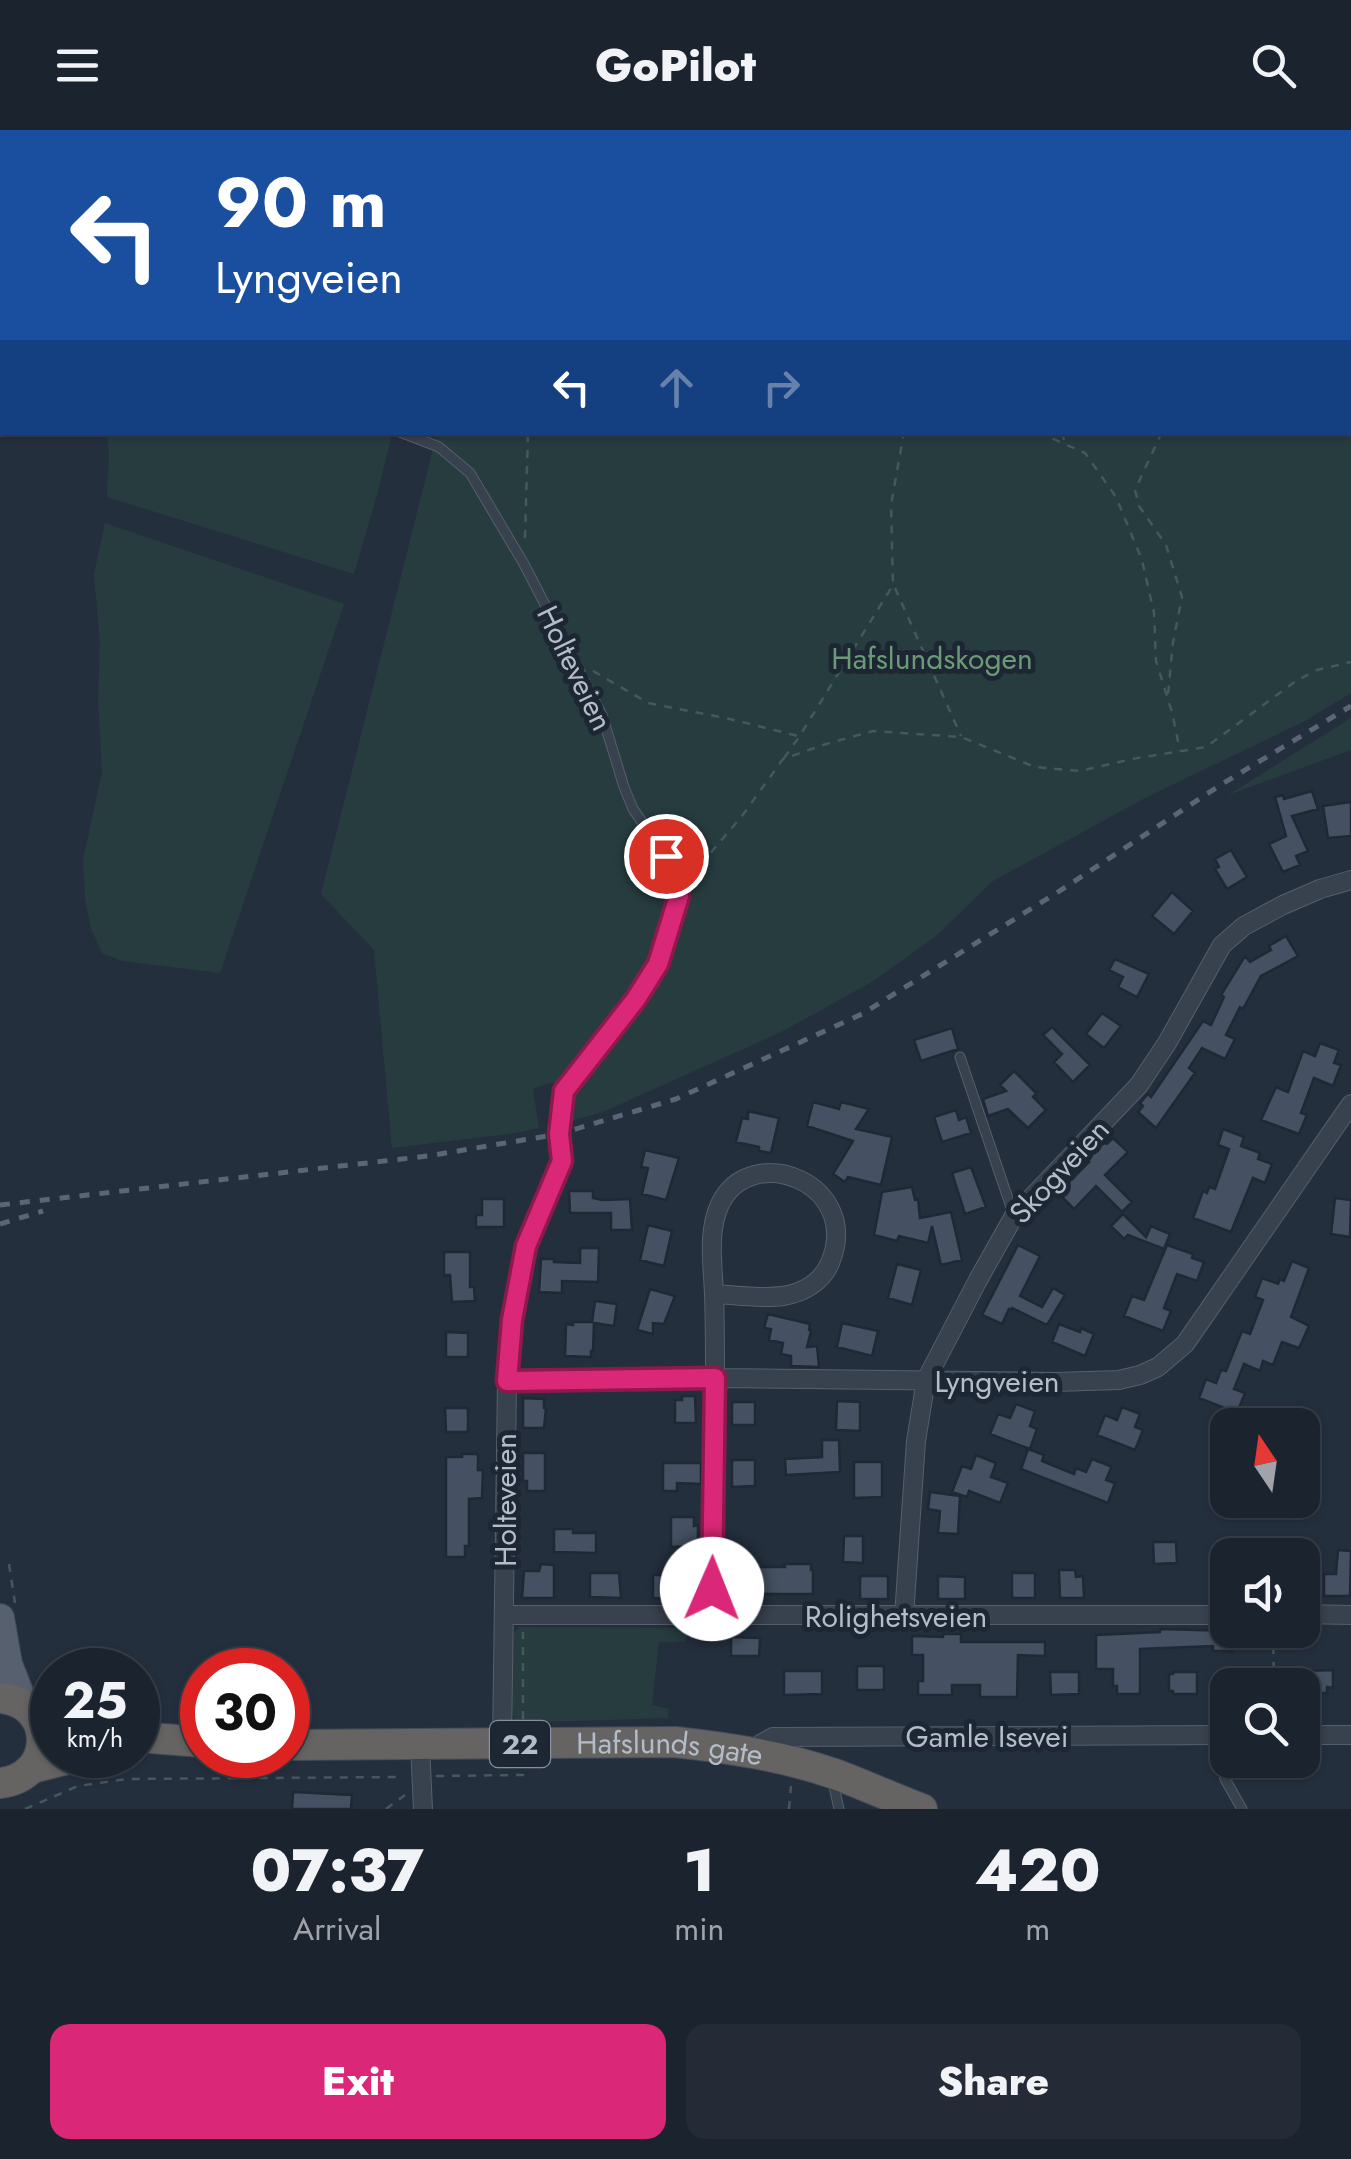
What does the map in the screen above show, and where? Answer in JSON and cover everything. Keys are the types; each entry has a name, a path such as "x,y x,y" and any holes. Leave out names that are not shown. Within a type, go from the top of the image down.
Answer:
{"highway":[{"path":"11,1784 42,1746 29,1712"},
{"name":"Hafslunds gate","path":"310,1746 674,1742 763,1745 922,1809"}],"main road":[{"path":"0,1618 8,1664 29,1712"}],"street":[{"name":"Skogveien","path":"904,1616 916,1441 926,1380 1014,1216 1139,1086 1227,940 1283,905 1351,880"},
{"name":"Holteveien","path":"516,1743 507,1381 512,1320 526,1246 562,1161 559,1134 564,1091 636,999 658,964 679,896"},
{"name":"Lyngveien","path":"507,1381 715,1378 1054,1382 1120,1380 1140,1375 1166,1362 1196,1328 1351,1104"},
{"path":"712,1616 713,1229 720,1205 733,1188 752,1177 775,1174 800,1180 816,1190 832,1213 837,1233 834,1254 822,1276 808,1288 784,1296 714,1294"},
{"path":"1320,1614 1351,1615"},
{"name":"Rolighetsveien","path":"514,1615 1210,1615"},
{"path":"1320,1735 1351,1735"},
{"name":"Gamle Isevei","path":"763,1745 1210,1736"},
{"path":"420,1745 416,1776 423,1809"}],"lane":[{"name":"Holteveien","path":"408,435 439,447 470,473 524,564 602,715 624,787 633,808 666,856 679,896"},
{"path":"960,1057 1014,1216"},
{"path":"833,1774 840,1809"},
{"path":"1224,1778 1242,1809"}],"path":[{"path":"524,564 528,435"},
{"path":"903,435 891,505 893,585 962,737"},
{"path":"1044,435 1086,454 1116,497 1142,560 1154,612 1156,661 1180,751"},
{"path":"1063,435 1064,444"},
{"path":"1161,435 1135,490 1139,506 1166,545 1182,598 1168,697"},
{"path":"679,896 691,874 742,816 799,736 893,585"},
{"path":"572,658 648,703 799,736"},
{"path":"783,759 873,731 962,737 1035,767 1080,771 1206,747 1296,681 1317,670 1351,662"},
{"path":"666,856 688,862 706,857"},
{"path":"26,1809 78,1786 127,1778 523,1775 516,1743 514,1615"},
{"path":"789,1809 791,1774"},
{"path":"386,1809 410,1791 416,1776"}],"green space":[{"path":"107,435 392,435 354,574 107,497"},
{"name":"Hafslundskogen","path":"436,435 1351,435 1351,693 1303,722 1145,798 993,881 935,937 872,982 781,1032 603,1112 567,1122 575,1083 549,1083 533,1089 539,1128 392,1148 374,950 321,894"},
{"path":"105,523 344,604 220,973 122,961 102,953 91,929 83,860 102,772 100,644 94,574"},
{"path":"1351,718 1351,750 1228,795"},
{"path":"519,1627 686,1628 686,1642 659,1642 652,1705 669,1709 668,1718 515,1723 509,1659 513,1635"}],"building":[{"path":"1312,791 1318,809 1292,816 1308,851 1296,856 1300,865 1283,872 1269,844 1286,836 1275,797 1283,795 1284,799"},
{"path":"1351,802 1351,836 1328,838 1323,806"},
{"path":"1231,850 1247,877 1227,889 1215,869 1219,867 1215,859"},
{"path":"1172,892 1193,911 1174,934 1152,916"},
{"path":"1286,936 1298,956 1261,976 1226,1035 1235,1039 1225,1059 1202,1048 1189,1068 1195,1073 1156,1128 1138,1112 1143,1106 1140,1103 1148,1094 1151,1097 1203,1021 1211,1025 1224,997 1221,995 1245,956 1250,962"},
{"path":"1115,959 1149,974 1137,997 1118,987 1123,977 1109,970"},
{"path":"1102,1013 1121,1026 1104,1048 1086,1034"},
{"path":"1052,1027 1090,1065 1073,1082 1054,1062 1062,1054 1043,1035"},
{"path":"952,1028 958,1049 921,1061 914,1040"},
{"path":"1320,1043 1339,1050 1334,1063 1341,1065 1333,1086 1314,1078 1301,1113 1307,1115 1299,1134 1261,1120 1276,1087 1288,1092 1303,1051 1315,1056"},
{"path":"1014,1071 1036,1093 1033,1097 1046,1110 1028,1128 1008,1109 988,1116 983,1099 1006,1091 1000,1085"},
{"path":"813,1102 839,1109 841,1102 869,1109 856,1129 892,1137 881,1185 848,1177 845,1182 833,1174 853,1141 807,1126"},
{"path":"956,1110 959,1120 966,1117 971,1133 942,1142 934,1117"},
{"path":"748,1111 779,1118 771,1153 736,1142 742,1118 748,1119"},
{"path":"1223,1129 1244,1137 1241,1146 1260,1153 1258,1159 1272,1164 1265,1183 1253,1178 1231,1232 1193,1218 1203,1191 1215,1189 1229,1149 1218,1145"},
{"path":"1113,1138 1128,1152 1105,1175 1132,1202 1122,1212 1096,1186 1074,1209 1058,1193 1104,1142 1107,1144"},
{"path":"645,1150 679,1158 666,1200 642,1194 648,1168 641,1167"},
{"path":"971,1167 986,1207 965,1214 952,1173"},
{"path":"912,1187 920,1218 951,1212 962,1260 941,1265 932,1226 928,1243 874,1235 882,1192"},
{"path":"569,1191 593,1191 593,1198 602,1200 630,1199 632,1230 611,1230 611,1213 570,1213"},
{"path":"1335,1198 1351,1200 1350,1237 1331,1234"},
{"path":"482,1199 504,1199 504,1227 476,1227 476,1215 482,1215"},
{"path":"1123,1214 1146,1237 1151,1226 1170,1234 1164,1249 1128,1235 1124,1239 1111,1226"},
{"path":"648,1225 672,1231 664,1266 640,1260"},
{"path":"1018,1245 1040,1256 1020,1296 1042,1307 1053,1288 1065,1295 1047,1325 1012,1308 1002,1324 982,1315"},
{"path":"1167,1245 1204,1262 1197,1281 1177,1274 1164,1308 1171,1311 1163,1331 1124,1316 1132,1296 1144,1300"},
{"path":"580,1248 599,1248 598,1282 562,1281 562,1293 539,1292 541,1259 580,1263"},
{"path":"444,1252 470,1252 470,1287 474,1287 475,1301 452,1302 450,1275 444,1275"},
{"path":"1292,1261 1309,1268 1291,1317 1309,1326 1299,1348 1282,1342 1273,1365 1263,1361 1260,1371 1244,1364 1234,1389 1245,1393 1239,1408 1224,1408 1199,1398 1206,1379 1216,1383 1221,1370 1226,1371 1242,1331 1250,1334 1263,1300 1255,1297 1262,1278 1278,1284 1280,1279 1284,1281"},
{"path":"897,1264 921,1270 912,1305 888,1298"},
{"path":"650,1289 675,1296 664,1324 653,1323 653,1334 637,1330"},
{"path":"595,1301 617,1304 614,1326 594,1323 591,1357 565,1356 566,1324 592,1322"},
{"path":"768,1314 810,1324 807,1347 817,1346 819,1367 791,1366 791,1356 781,1354 783,1343 769,1340 771,1329 764,1328"},
{"path":"842,1323 878,1331 872,1356 837,1347"},
{"path":"1059,1324 1094,1334 1085,1356 1052,1342"},
{"path":"446,1332 468,1333 468,1357 446,1357"},
{"path":"682,1396 695,1396 696,1423 675,1423 675,1400 682,1400"},
{"path":"523,1398 544,1399 544,1428 523,1428"},
{"path":"837,1401 860,1402 860,1431 836,1430"},
{"path":"732,1402 755,1402 755,1425 732,1425"},
{"path":"1016,1404 1035,1411 1030,1426 1037,1429 1030,1449 990,1434 998,1414 1010,1418"},
{"path":"1122,1407 1140,1414 1135,1427 1143,1430 1135,1450 1097,1435 1105,1415 1117,1420"},
{"path":"445,1408 468,1408 468,1432 446,1432"},
{"path":"822,1440 839,1440 840,1472 786,1475 785,1459 822,1457"},
{"path":"1028,1449 1044,1455 1042,1461 1074,1474 1076,1468 1086,1472 1092,1459 1110,1466 1106,1480 1115,1483 1108,1503 1021,1469"},
{"path":"523,1453 545,1453 545,1491 527,1491"},
{"path":"478,1454 478,1470 483,1470 482,1498 469,1499 469,1546 465,1546 465,1557 446,1557 446,1457"},
{"path":"976,1455 996,1463 991,1477 1008,1483 1000,1503 969,1491 967,1497 952,1492 962,1466 971,1469"},
{"path":"732,1460 755,1460 755,1486 732,1487"},
{"path":"854,1462 882,1462 882,1497 854,1498"},
{"path":"663,1463 701,1463 701,1484 677,1483 677,1491 663,1491"},
{"path":"930,1492 960,1496 958,1534 938,1533 940,1511 928,1509"},
{"path":"671,1517 694,1517 698,1542 694,1546 671,1547"},
{"path":"554,1529 596,1533 596,1553 554,1552"},
{"path":"844,1536 863,1536 863,1563 843,1562"},
{"path":"1153,1542 1176,1542 1177,1563 1154,1564"},
{"path":"1338,1550 1351,1551 1350,1596 1324,1596 1324,1574 1336,1574"},
{"path":"541,1564 554,1565 554,1598 522,1598 524,1571 539,1571"},
{"path":"784,1564 811,1564 813,1594 748,1594 748,1571 752,1567 785,1567"},
{"path":"1059,1570 1075,1570 1076,1577 1083,1576 1084,1598 1060,1598"},
{"path":"590,1573 619,1573 621,1598 590,1597"},
{"path":"1012,1573 1035,1573 1035,1598 1012,1598"},
{"path":"653,1575 680,1575 680,1599 653,1598"},
{"path":"860,1576 888,1576 888,1599 860,1599"},
{"path":"938,1576 965,1577 965,1599 938,1599"},
{"path":"1210,1630 1210,1646 1140,1649 1140,1694 1117,1694 1113,1669 1096,1669 1096,1635"},
{"path":"961,1634 961,1642 1045,1642 1045,1656 1018,1655 1017,1697 980,1697 980,1685 952,1685 952,1695 918,1695 918,1681 923,1681 923,1655 912,1655 912,1636"},
{"path":"731,1637 760,1638 759,1656 731,1656"},
{"path":"857,1666 884,1666 884,1690 857,1690"},
{"path":"1320,1670 1333,1670 1333,1688 1327,1687 1327,1693 1320,1693"},
{"path":"784,1671 822,1671 822,1694 784,1695"},
{"path":"1050,1672 1079,1672 1079,1694 1051,1695"},
{"path":"1197,1672 1197,1694 1169,1691 1169,1674"},
{"path":"293,1792 352,1795 351,1809 292,1809"}],"railway":[{"path":"0,1205 428,1156 559,1134 676,1099 862,1014 1351,706"},
{"path":"0,1224 43,1211"}],"route":[{"path":"666,856 679,896 658,964 636,999 564,1091 559,1134 562,1161 529,1233 512,1320 507,1381 715,1378 712,1589"}]}
